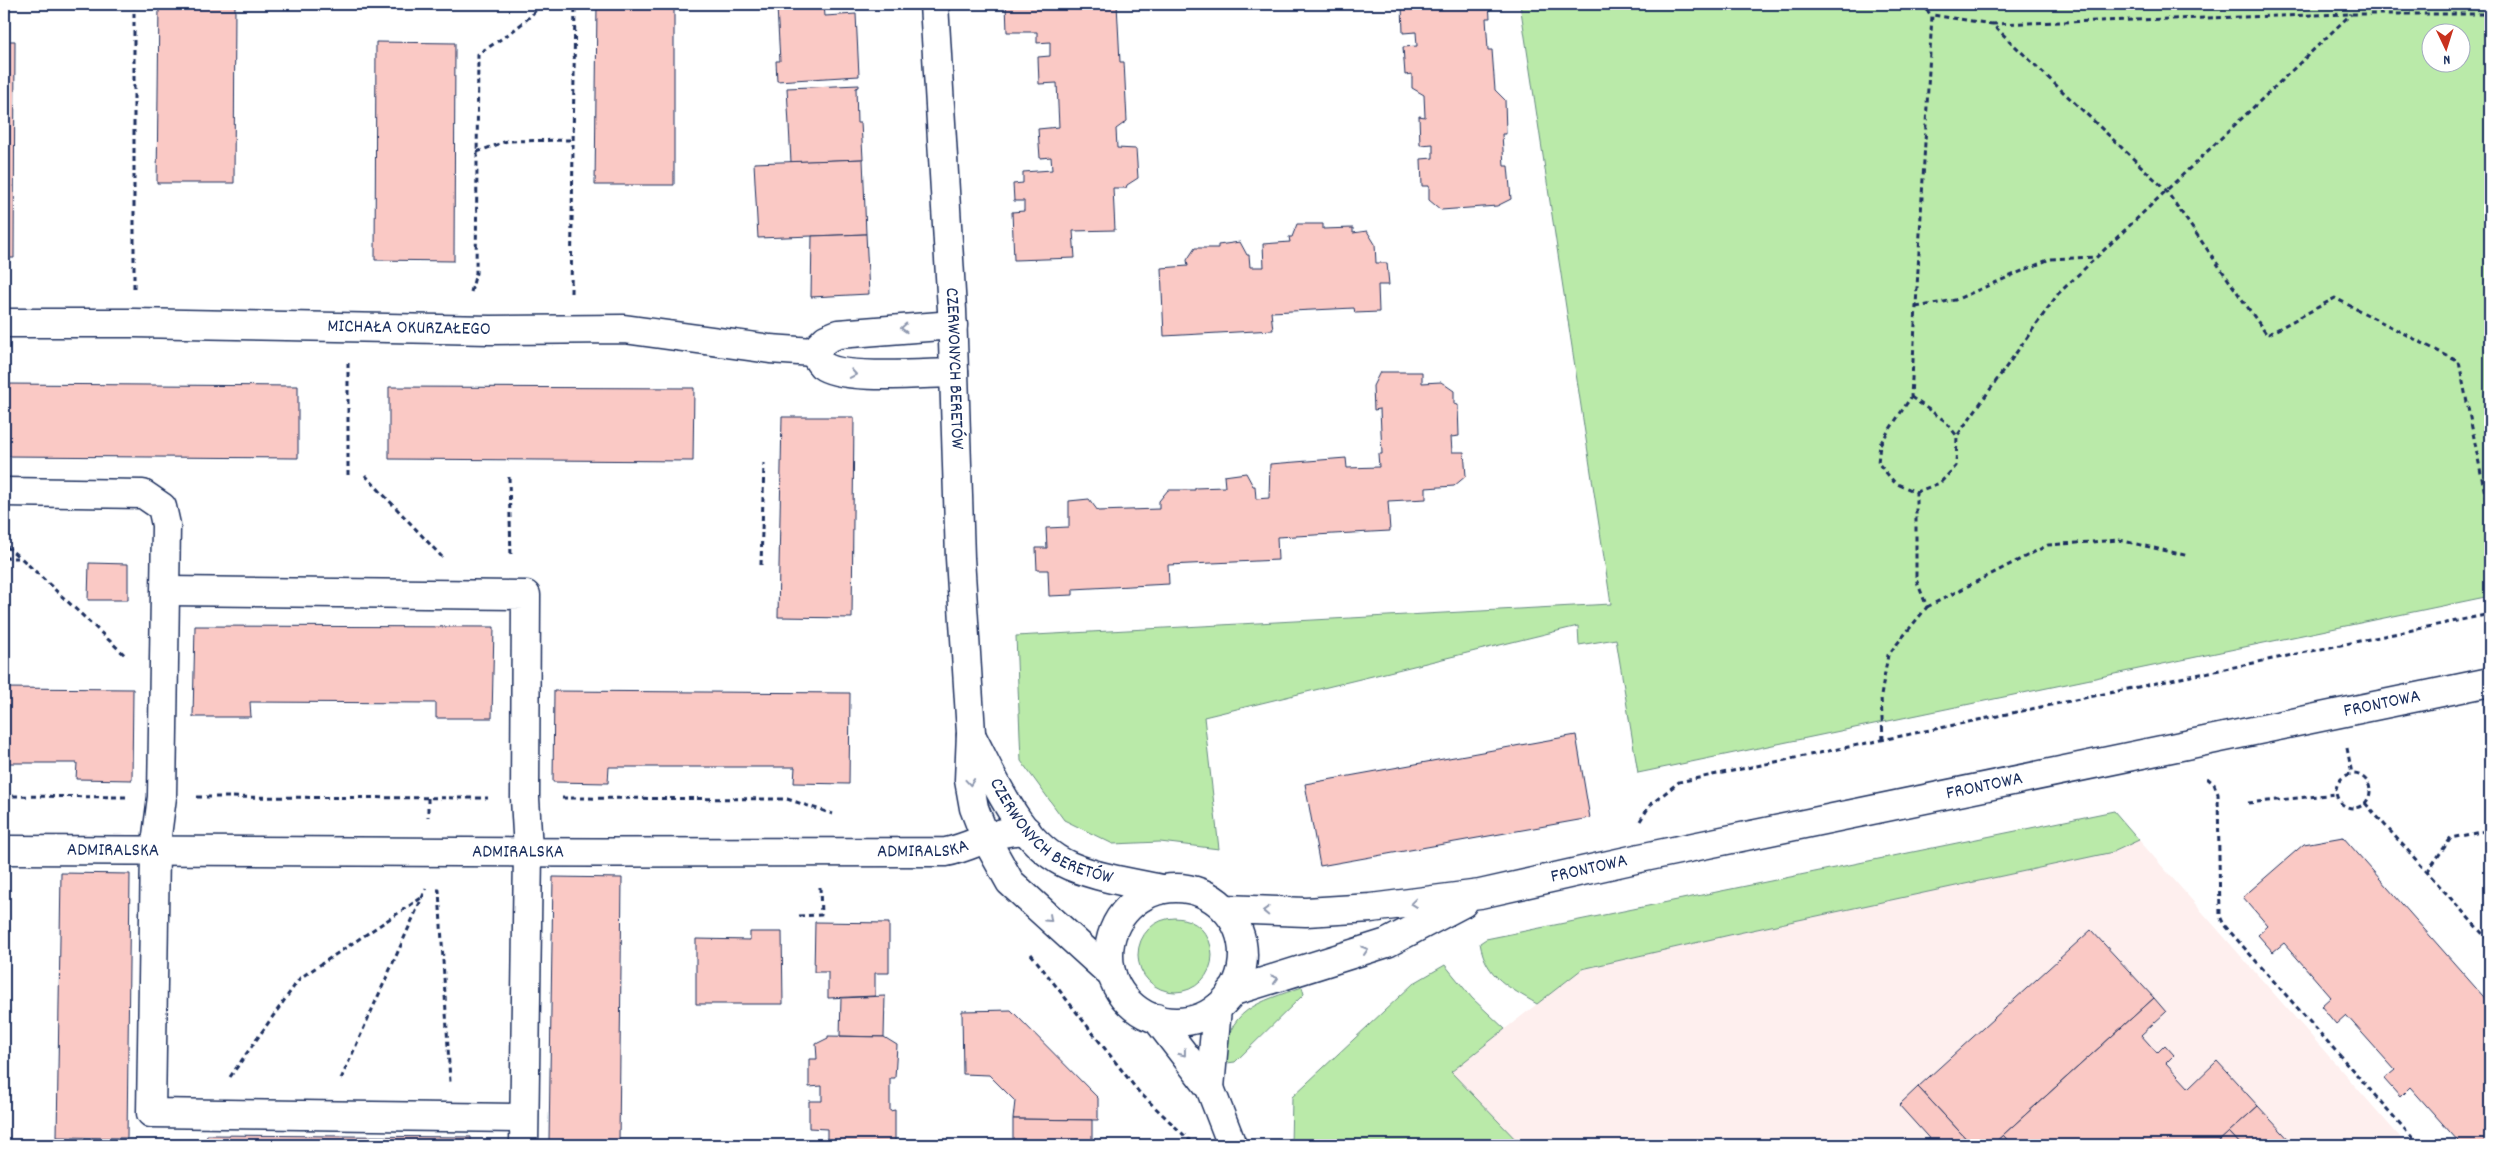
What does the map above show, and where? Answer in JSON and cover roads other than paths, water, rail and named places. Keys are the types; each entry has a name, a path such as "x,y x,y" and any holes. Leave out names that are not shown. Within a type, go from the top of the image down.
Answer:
{"street":[{"name":"CZERWONYCH BERETÓW","path":"934,4 952,325 960,558 971,733 969,780 974,808 986,838 1010,882 1112,975"},
{"name":"MICHAŁA OKURZAŁEGO","path":"4,323 134,323 490,330 624,329 770,349 813,352"},
{"path":"952,325 838,334 826,340 813,352 822,365 839,371 862,375 954,373"},
{"path":"4,492 143,494 162,507 166,525 167,591 162,797 155,851 152,1113 523,1118"},
{"path":"167,591 526,595 525,798 528,851 524,1145"},
{"name":"FRONTOWA","path":"1225,909 1316,912 1371,908 1480,894 1660,854 2490,682"},
{"name":"CZERWONYCH BERETÓW","path":"971,733 1009,806 1027,832 1051,855 1070,866 1112,879 1162,889"},
{"name":"ADMIRALSKA","path":"4,850 428,853 528,851 946,852 965,848 1005,832 1027,832"},
{"path":"1210,1088 1224,1000 1240,973 1243,950 1238,928 1225,909 1207,896 1185,888 1162,889 1141,897 1123,913 1113,933 1108,954 1112,975 1121,994 1136,1009 1156,1018 1177,1022 1198,1018 1224,1000"},
{"name":"FRONTOWA","path":"1224,1000 1387,943 1480,894"},
{"path":"1156,1018 1210,1088 1232,1145"}]}
